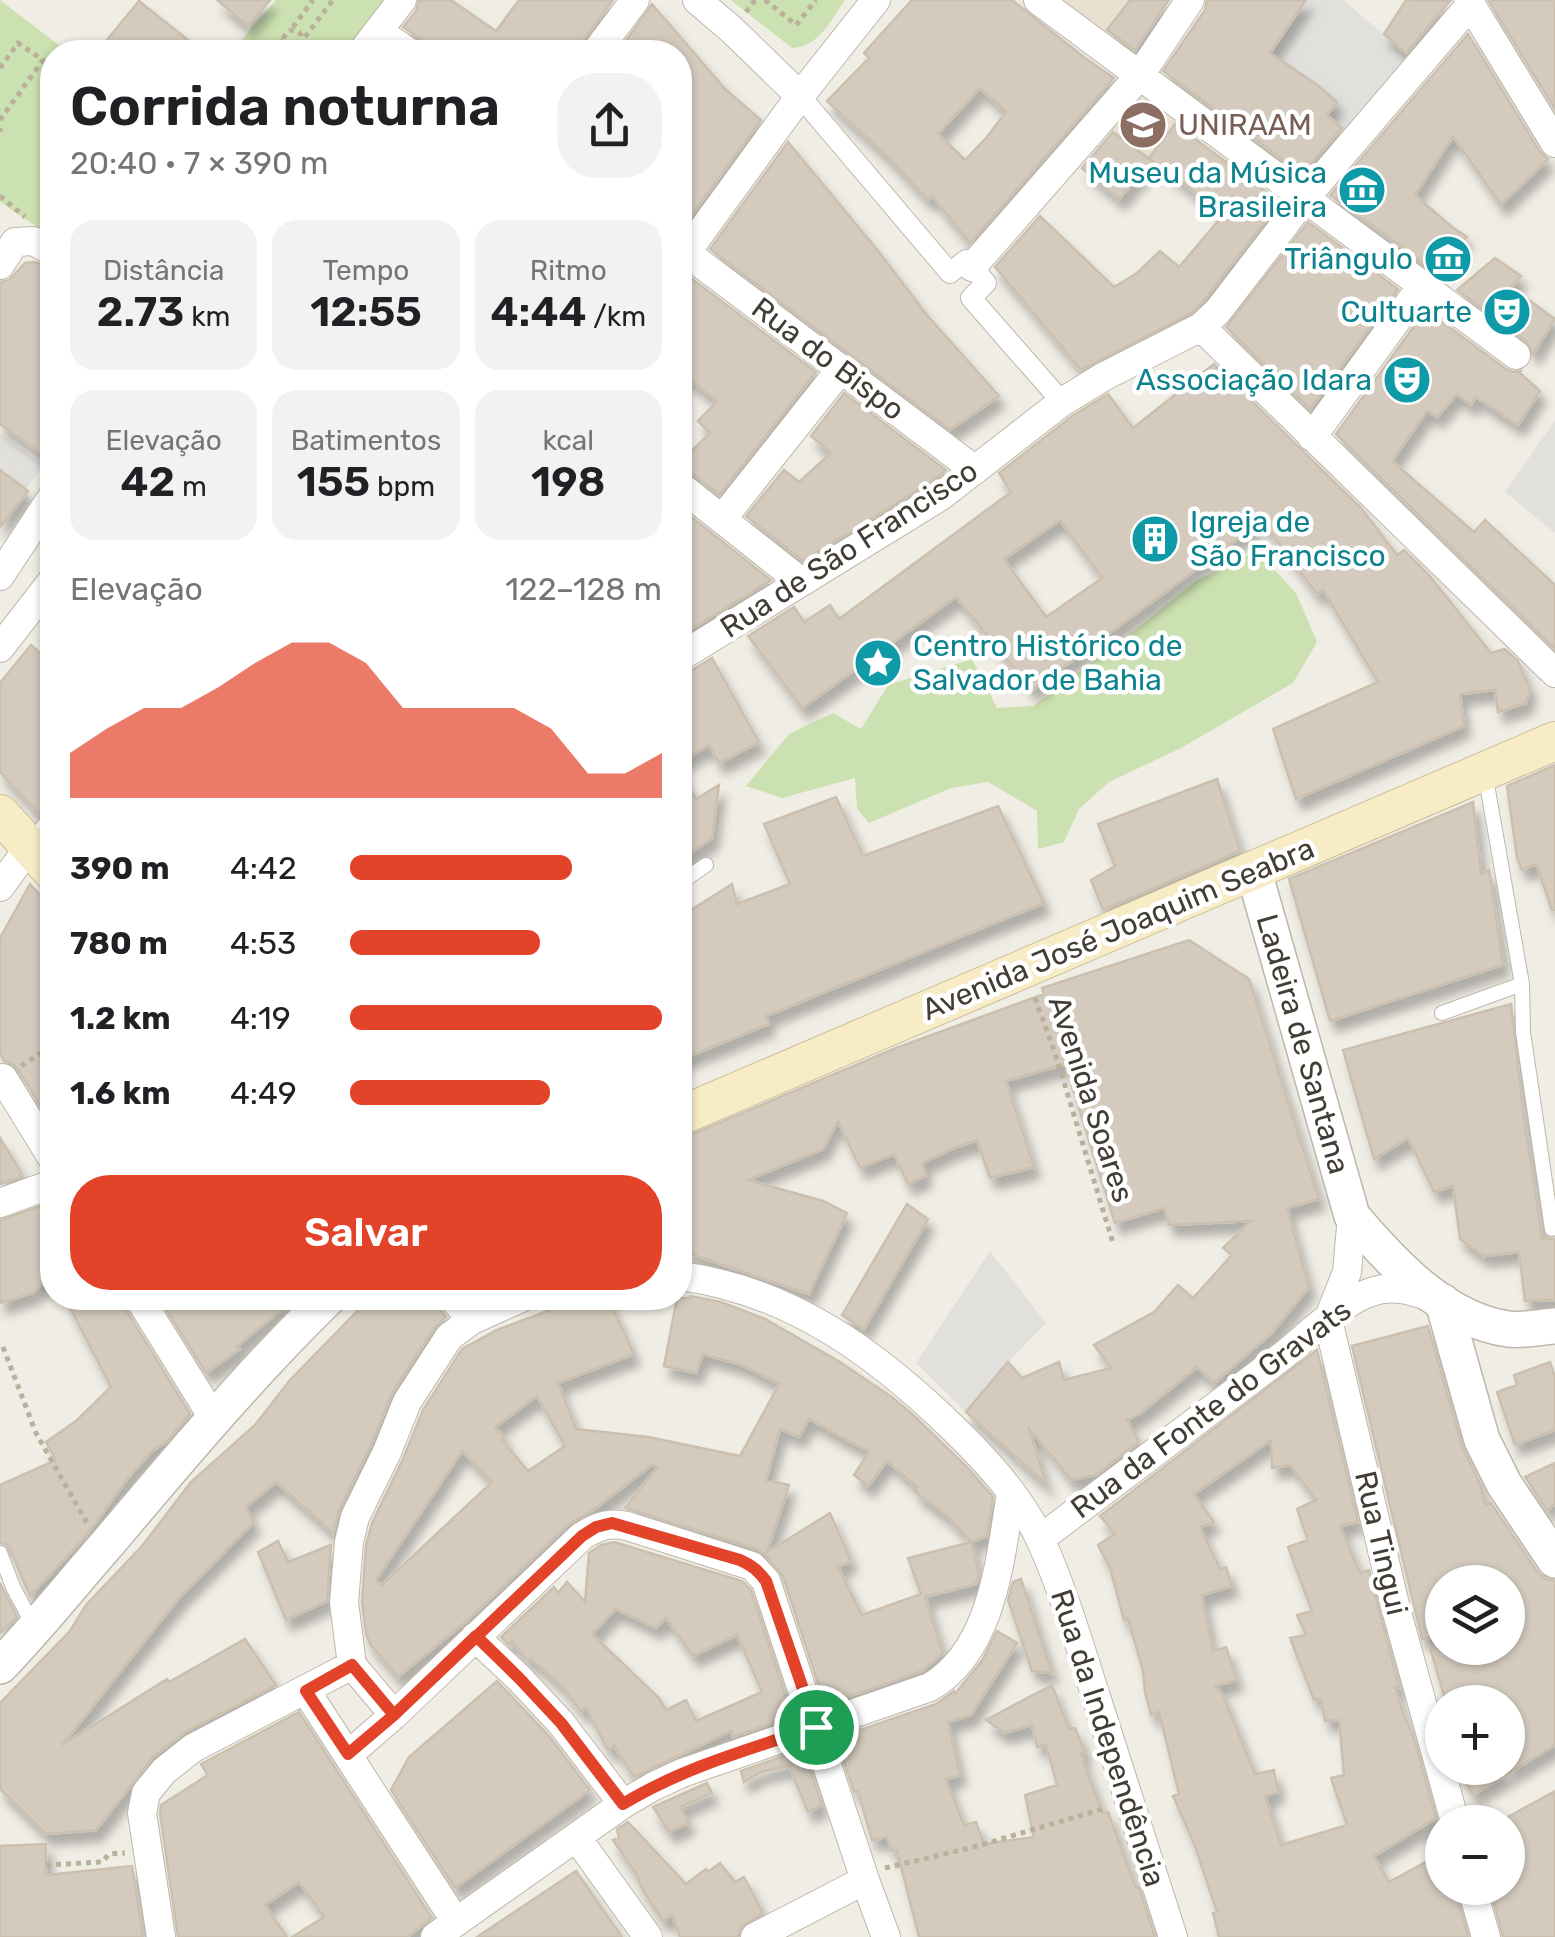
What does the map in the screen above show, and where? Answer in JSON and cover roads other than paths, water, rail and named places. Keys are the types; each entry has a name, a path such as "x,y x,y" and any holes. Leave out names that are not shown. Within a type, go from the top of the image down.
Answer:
{"main road":[{"name":"Avenida José Joaquim Seabra","path":"692,1111 1555,741"},
{"path":"0,814 40,858"}],"street":[{"path":"372,40 402,0"},
{"path":"605,40 636,0"},
{"path":"697,0 800,96 950,273 966,260 986,283 971,298 1062,402"},
{"path":"692,241 876,0"},
{"path":"1038,0 1516,354"},
{"path":"972,267 1140,75 1190,0"},
{"path":"1555,143 1470,2 1201,327 1555,673"},
{"path":"381,28 398,40"},
{"path":"13,241 40,245"},
{"name":"Rua do Bispo","path":"692,261 975,470"},
{"path":"1312,437 1424,284"},
{"name":"Rua de São Francisco","path":"692,648 927,505 1062,402 1201,327"},
{"path":"722,519 840,369"},
{"path":"692,495 800,581"},
{"path":"0,576 40,515"},
{"path":"0,648 40,596"},
{"path":"0,887 40,860"},
{"name":"Ladeira de Santana","path":"1254,872 1352,1216 1347,1272 1328,1320"},
{"path":"3,1078 40,1138"},
{"path":"0,1202 40,1188"},
{"name":"Ladeira de Santana","path":"1352,1216 1407,1274 1443,1302 1476,1322 1513,1330"},
{"name":"Rua da Independência","path":"692,1277 765,1296 808,1316 862,1350 936,1412 989,1463 1012,1494 1040,1539 1076,1637 1173,1937"},
{"name":"Rua da Fonte do Gravats","path":"1040,1539 1354,1299 1386,1288 1403,1289 1443,1302"},
{"path":"1443,1302 1482,1440 1504,1484 1555,1560"},
{"path":"146,1310 214,1419"},
{"path":"0,1666 36,1630 214,1419 315,1310"},
{"path":"463,1310 472,1320"},
{"path":"394,1715 352,1665 344,1602 355,1517 407,1402 449,1337 494,1310"},
{"name":"Rua Tingui","path":"1328,1320 1396,1609 1450,1805"},
{"path":"1464,1378 1478,1351 1492,1340 1513,1330 1555,1326"},
{"path":"306,1691 348,1754 445,1930 654,1786 930,1688 947,1677 976,1634 989,1605 1012,1494"},
{"path":"348,1754 596,1527 612,1523 627,1526 740,1560 760,1572 766,1581 886,1937"},
{"path":"476,1636 561,1723 623,1804"},
{"path":"161,1937 142,1813 146,1793 164,1771 193,1748 352,1665"},
{"path":"577,1838 648,1937"},
{"path":"756,1937 864,1876"},
{"path":"1477,1905 1486,1937"}],"lane":[{"path":"1484,773 1522,984 1523,1032 1552,1228"},
{"path":"692,875 706,865"},
{"path":"1442,1013 1522,984"},
{"path":"0,1552 36,1630"}],"place":[{"name":"UNIRAAM","path":"1143,125"},
{"name":"Museu da Música Brasileira","path":"1362,190"},
{"name":"Triângulo","path":"1448,259"},
{"name":"Cultuarte","path":"1507,312"},
{"name":"Associação Idara","path":"1407,380"},
{"name":"Igreja de São Francisco","path":"1155,539"},
{"name":"Centro Histórico de Salvador de Bahia","path":"878,663"}]}
